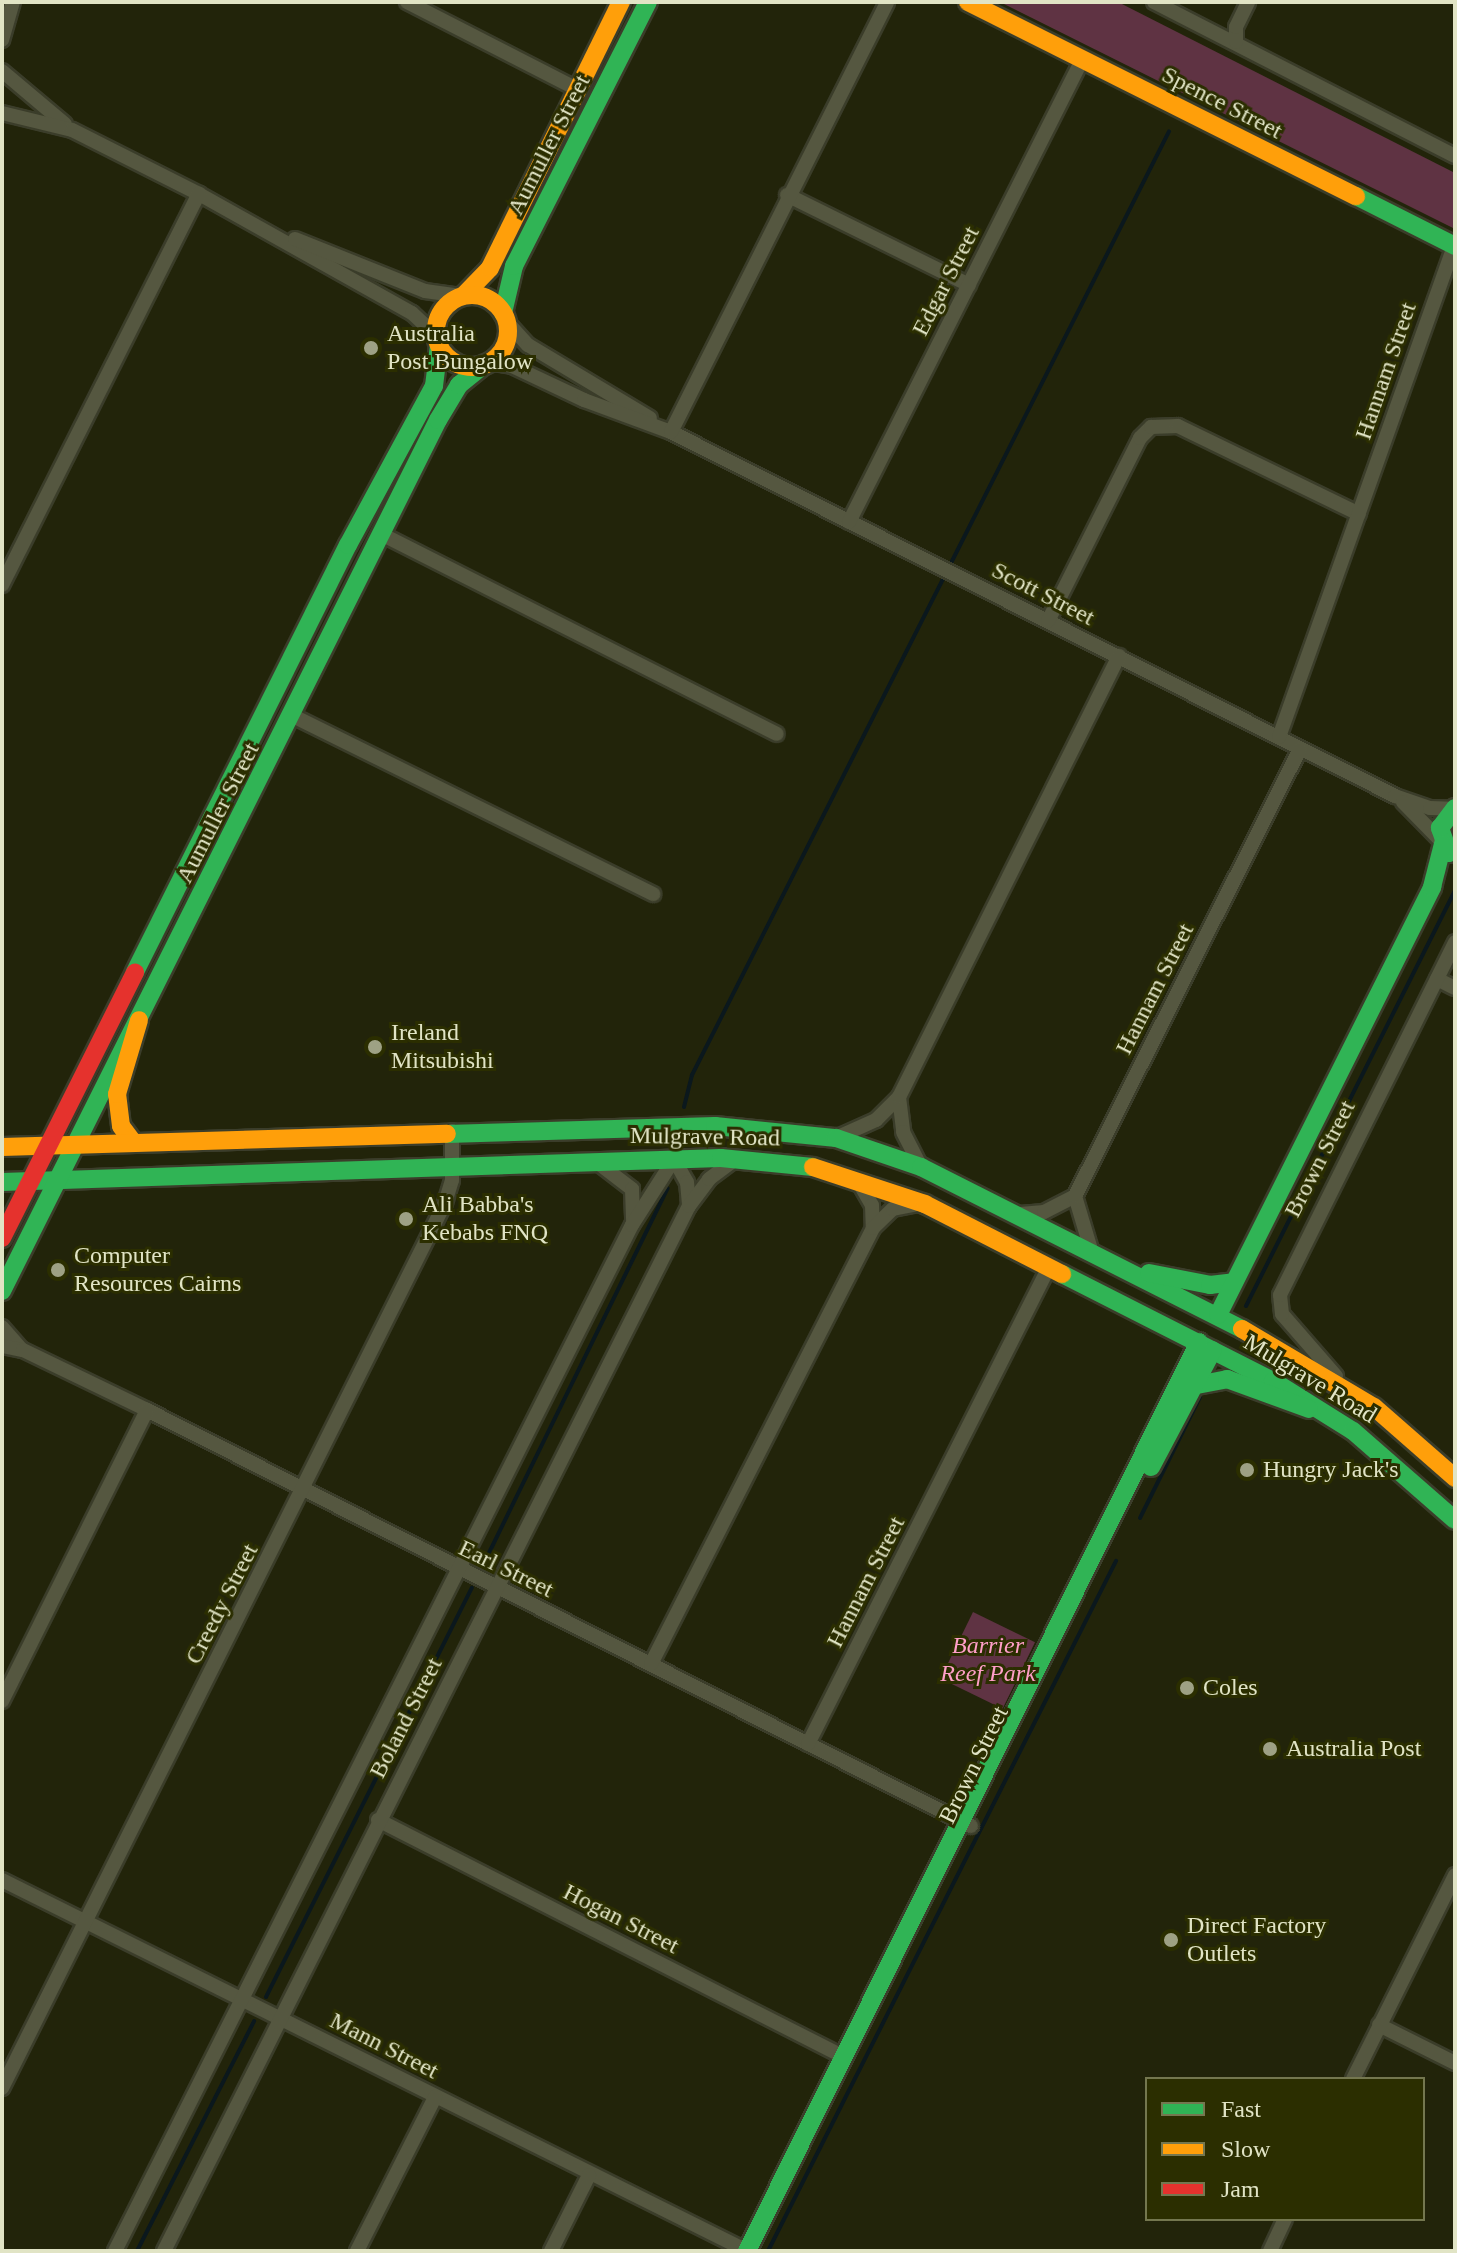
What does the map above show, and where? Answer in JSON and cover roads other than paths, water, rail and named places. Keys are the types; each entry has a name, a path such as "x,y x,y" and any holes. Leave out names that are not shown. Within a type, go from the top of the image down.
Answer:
{"main road":[{"name":"Aumuller Street","path":"463,296 490,268 621,2"},
{"name":"Spence Street","path":"968,2 1454,246"},
{"name":"Aumuller Street","path":"505,318 514,266 645,8"},
{"path":"590,65 607,51 629,10 645,8"},
{"path":"463,296 488,298 505,318 503,350 487,363 462,366 438,340 444,308 463,296"},
{"name":"Aumuller Street","path":"2,1238 348,545 434,386 438,340"},
{"name":"Aumuller Street","path":"2,1291 72,1143 218,866 448,402 465,378 487,363"},
{"name":"Brown Street","path":"965,1823 1206,1346 1234,1282 1432,887 1446,848 1441,822 1454,808"},
{"path":"155,935 166,940 172,936 218,866"},
{"name":"Brown Street","path":"1432,887 1455,868"},
{"path":"133,1142 121,1126 117,1094 139,1020"},
{"name":"Mulgrave Road","path":"2,1147 452,1131 729,1127 836,1138 921,1167 1218,1315 1346,1386 1455,1478"},
{"name":"Mulgrave Road","path":"2,1182 738,1158 854,1176 925,1204 1206,1346 1332,1416 1376,1448 1455,1520"},
{"path":"1117,1266 1210,1285 1234,1282"},
{"name":"Brown Street","path":"747,2251 864,2016 1197,1385 1206,1346"},
{"path":"1197,1385 1227,1379 1332,1416"}],"street":[{"path":"2,40 13,2"},
{"path":"407,2 577,89"},
{"path":"671,432 787,195 887,2"},
{"path":"1154,2 1236,42 1255,57 1455,156"},
{"path":"1236,42 1236,27 1248,2"},
{"name":"Edgar Street","path":"849,522 1082,60"},
{"path":"2,71 72,130"},
{"path":"2,113 72,130 272,231 414,314 438,340"},
{"path":"2,585 199,194"},
{"path":"787,195 969,285"},
{"path":"272,231 425,291 463,296"},
{"name":"Hannam Street","path":"1279,737 1454,246"},
{"name":"Scott Street","path":"505,318 520,340 586,375 671,432"},
{"name":"Scott Street","path":"487,363 512,366 584,400 671,432 1395,796 1434,809 1454,808"},
{"path":"1048,621 1140,438 1151,427 1178,426 1359,514"},
{"path":"383,535 777,734"},
{"path":"836,1138 876,1120 899,1097 1119,656"},
{"path":"293,716 653,894"},
{"name":"Hannam Street","path":"1075,1196 1300,749"},
{"name":"Scott Street","path":"1395,796 1446,848"},
{"name":"Brown Street","path":"1346,1386 1284,1317 1280,1300 1455,942"},
{"path":"1437,979 1455,988"},
{"path":"899,1097 903,1132 921,1167"},
{"name":"Creedy Street","path":"2,2088 304,1491 445,1203 452,1166 452,1131"},
{"name":"Boland Street","path":"164,2251 689,1206 714,1173 738,1158"},
{"path":"674,1159 688,1185 689,1206"},
{"name":"Boland Street","path":"115,2251 632,1225 674,1159"},
{"path":"595,1161 632,1189 632,1225"},
{"path":"854,1176 869,1198 873,1228"},
{"path":"1015,1214 1044,1212 1075,1196 1092,1254"},
{"path":"651,1664 873,1228 893,1209 925,1204"},
{"name":"Hannam Street","path":"808,1744 1049,1267"},
{"name":"Earl Street","path":"2,1327 23,1350"},
{"name":"Earl Street","path":"2,1346 23,1350 147,1410 965,1823"},
{"path":"2,1701 147,1410"},
{"name":"Hogan Street","path":"378,1820 844,2057"},
{"path":"1354,2077 1455,1875"},
{"name":"Mann Street","path":"2,1880 589,2175 747,2251"},
{"path":"1379,2025 1455,2063"},
{"path":"357,2251 435,2097"},
{"path":"551,2251 589,2175"},
{"path":"1270,2251 1284,2221"}],"waterway":[{"path":"949,567 1169,131"},
{"path":"684,1107 692,1075 945,575"},
{"path":"1246,1306 1455,890"},
{"path":"485,1561 668,1188"},
{"path":"1140,1518 1200,1397"},
{"path":"768,2251 1116,1561"},
{"path":"266,1997 472,1588"},
{"path":"137,2251 254,2021"}],"place":[{"name":"Australia Post Bungalow","path":"371,348"},
{"name":"Ireland Mitsubishi","path":"375,1047"},
{"name":"Ali Babba's Kebabs FNQ","path":"406,1219"},
{"name":"Computer Resources Cairns","path":"58,1270"},
{"name":"Hungry Jack's","path":"1247,1470"},
{"name":"Coles","path":"1187,1688"},
{"name":"Australia Post","path":"1270,1749"},
{"name":"Direct Factory Outlets","path":"1171,1940"}],"park label":[{"name":"Barrier Reef Park","path":"988,1660"}]}
